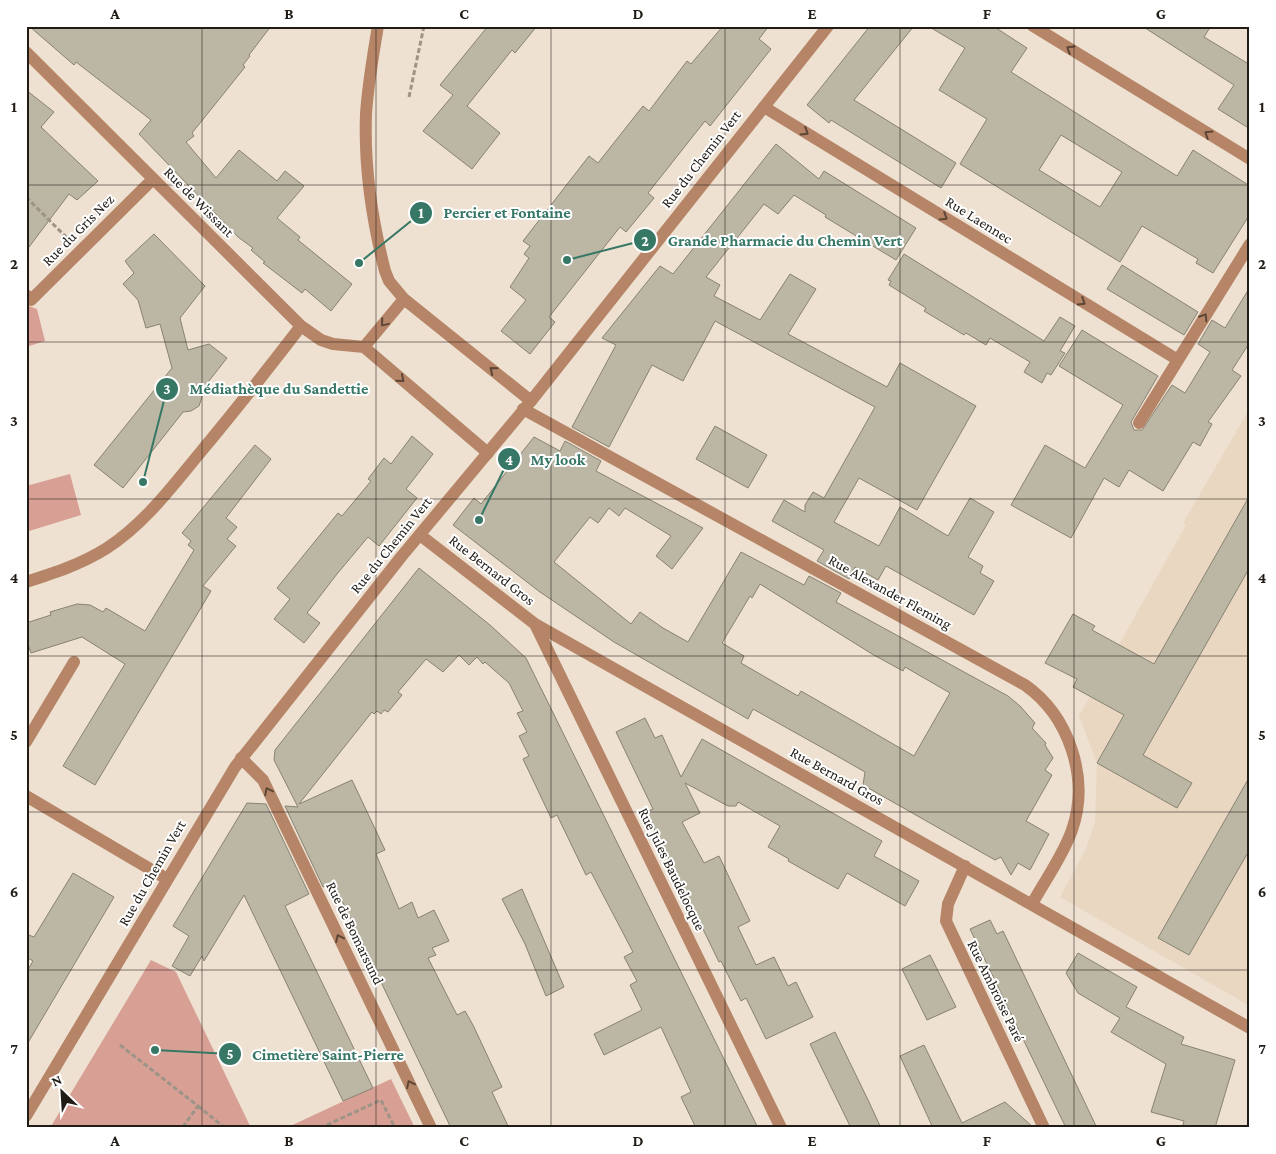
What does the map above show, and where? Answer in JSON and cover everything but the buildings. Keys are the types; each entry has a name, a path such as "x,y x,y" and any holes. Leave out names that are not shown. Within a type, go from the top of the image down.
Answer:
{"street":[{"path":"378,26 366,113 367,166 385,270 389,281 404,299 527,405"},
{"name":"Rue du Chemin Vert","path":"26,1116 220,788 241,758 527,405 828,26"},
{"path":"1033,26 1250,159"},
{"name":"Rue de Wissant","path":"26,52 301,326 321,340 333,344 364,347"},
{"name":"Rue Laennec","path":"764,107 1178,360"},
{"name":"Rue du Gris Nez","path":"26,295 31,300 153,179"},
{"path":"1139,423 1250,244"},
{"path":"404,299 364,347 488,453"},
{"path":"26,582 91,557 106,548 144,518 221,428 301,326"},
{"name":"Rue Alexander Fleming","path":"527,405 1016,680 1045,700 1068,738 1076,768 1078,795 1072,830 1032,904"},
{"name":"Rue Bernard Gros","path":"420,535 535,624 1250,1028"},
{"name":"Rue Jules Baudelocque","path":"535,624 781,1128"},
{"path":"26,742 74,662"},
{"name":"Rue de Bomarsund","path":"241,758 263,780 431,1128"},
{"path":"26,796 167,879"},
{"name":"Rue Ambroise Paré","path":"965,866 948,904 946,921 1044,1128"}],"path":[{"path":"409,97 424,26"},
{"path":"26,197 80,251"},
{"path":"120,1045 225,1128"},
{"path":"320,1128 381,1100 395,1128"},
{"path":"182,1128 198,1106"}],"shaded area":[{"path":"26,305 37,309 45,341 26,347"},
{"path":"1250,408 1250,1006 1060,897 1086,849 1095,822 1097,763 1079,716 1186,525 1183,523"},
{"path":"70,474 81,515 26,532 26,486"},
{"path":"151,960 176,972 251,1128 50,1128"},
{"path":"391,1079 415,1128 286,1128"}],"place":[{"name":"Grande Pharmacie du Chemin Vert","path":"567,260"},
{"name":"Percier et Fontaine","path":"359,263"},
{"name":"Médiathèque du Sandettie","path":"143,482"},
{"name":"My look","path":"479,520"},
{"name":"Cimetière Saint-Pierre","path":"155,1050"}]}
